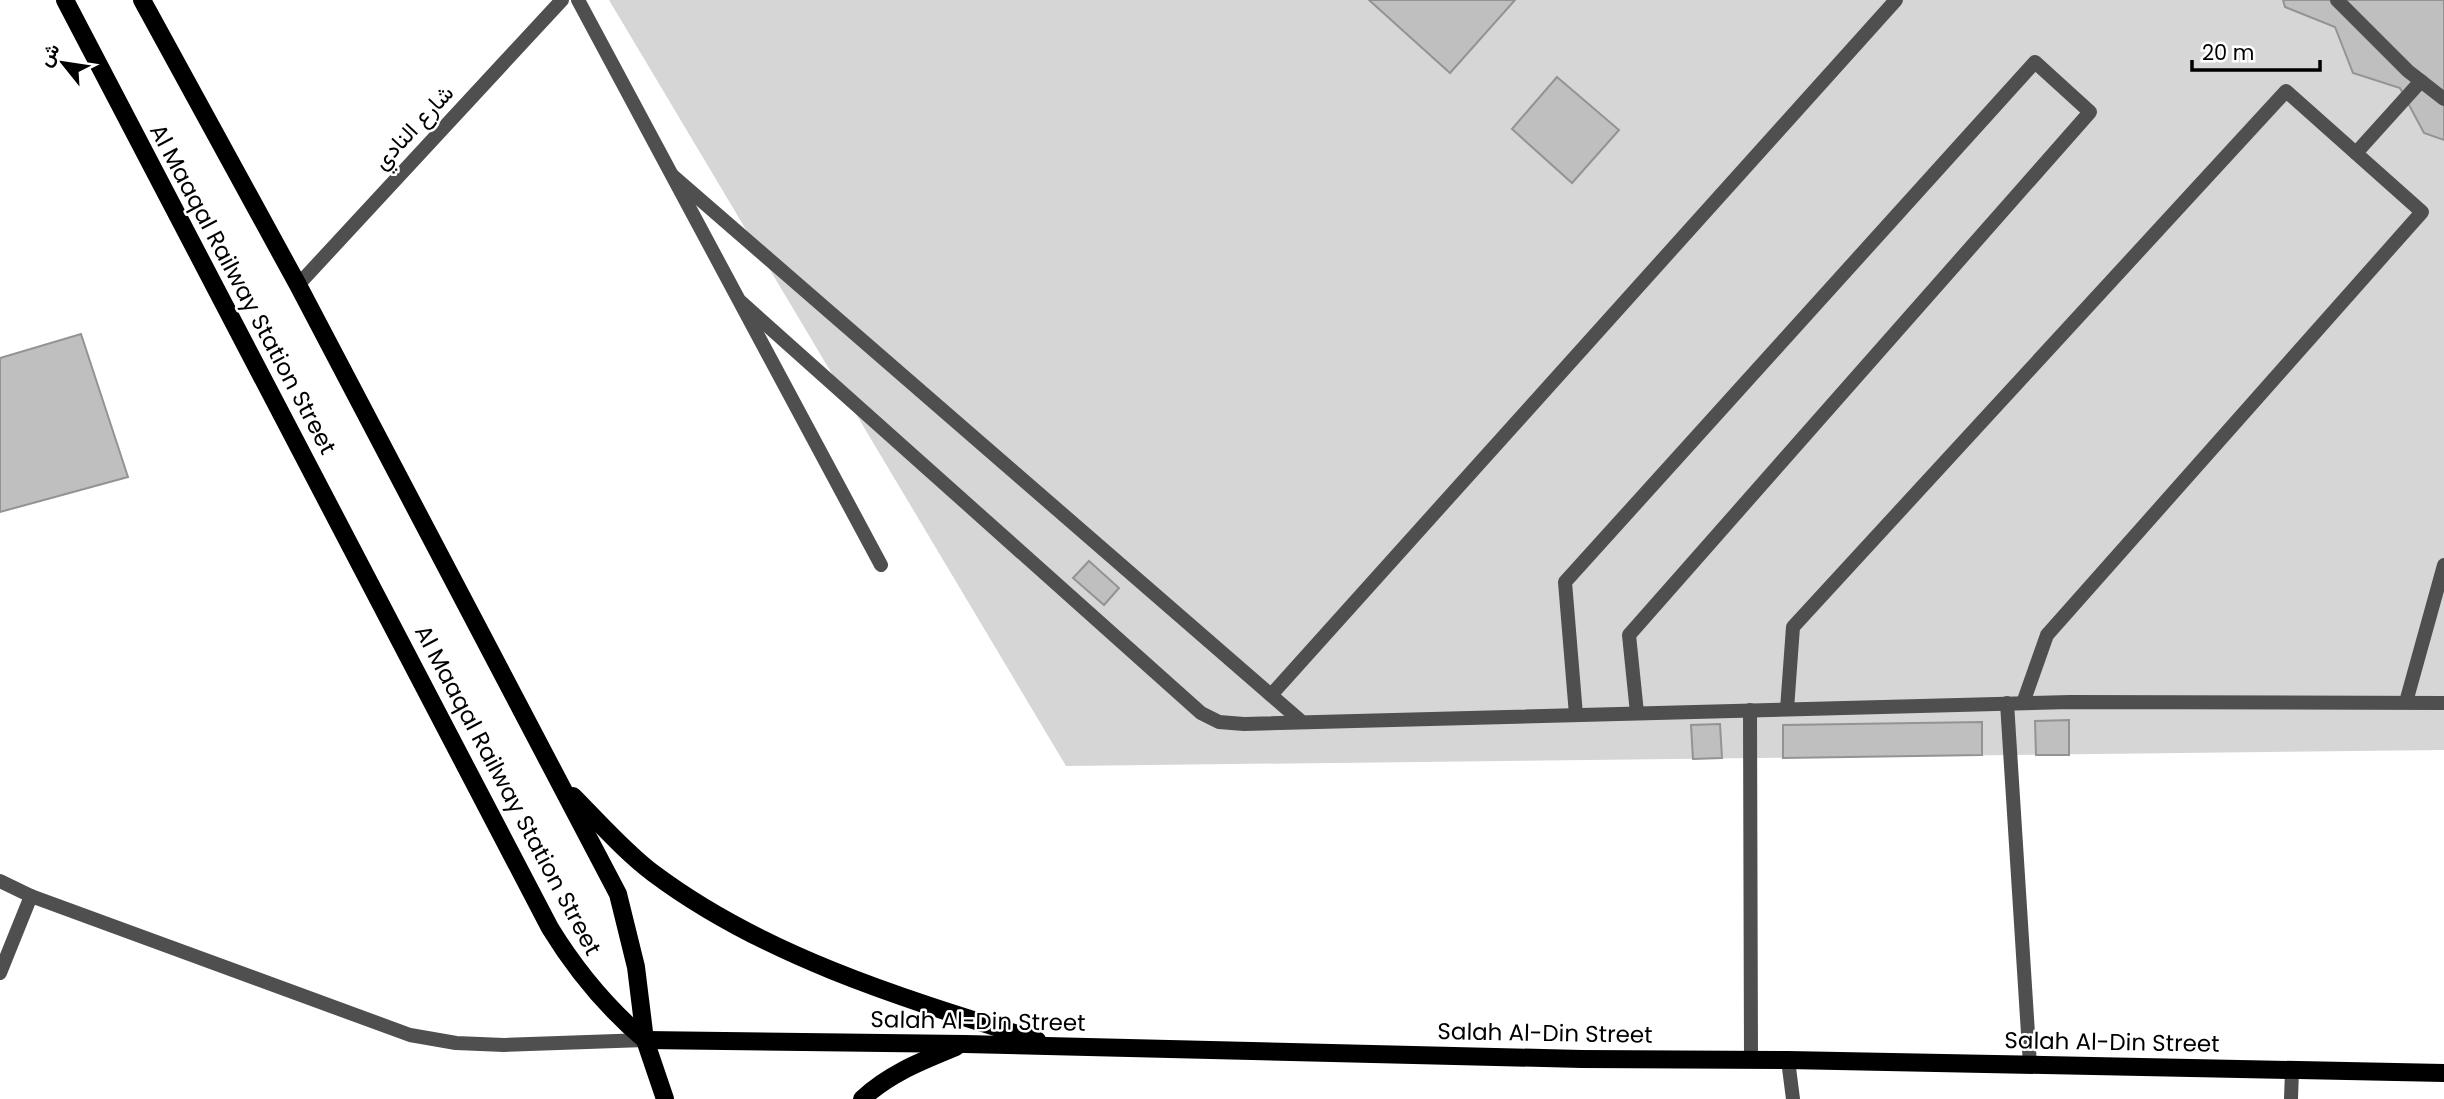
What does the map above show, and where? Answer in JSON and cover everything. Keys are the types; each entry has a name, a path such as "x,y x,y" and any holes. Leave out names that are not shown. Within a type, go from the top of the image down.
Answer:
{"main road":[{"name":"Al Maaqal Railway Station Street","path":"65,0 550,928 569,960 592,989 617,1017 645,1040"},
{"name":"Al Maaqal Railway Station Street","path":"142,0 298,285 618,894 636,967 645,1040"},
{"path":"559,782 651,872 692,901 741,928 870,985 1060,1047"},
{"name":"Salah Al-Din Street","path":"645,1040 2444,1073"},
{"path":"645,1040 665,1099"},
{"path":"862,1099 875,1087 908,1066 965,1044"}],"street":[{"name":"شارع النادي","path":"298,285 562,0"},
{"path":"578,0 881,565"},
{"path":"1271,695 1896,0"},
{"path":"2337,0 2421,81 2444,99"},
{"path":"1576,715 1565,582 2035,62 2090,112 1629,635 1637,713"},
{"path":"2356,153 2421,81"},
{"path":"1787,709 1793,627 2286,91 2422,212 2048,635 2024,703"},
{"path":"672,175 1302,722"},
{"path":"740,302 1201,713 1219,722 1230,724 2007,703 2444,703"},
{"path":"2406,702 2444,565"},
{"path":"2007,703 2030,1065"},
{"path":"1750,710 1751,1060"},
{"path":"0,881 31,896 410,1035 456,1044 645,1040"},
{"path":"0,974 31,896"},
{"path":"1788,1060 1793,1099"},
{"path":"2291,1099 2292,1070"}],"shaded area":[{"path":"609,0 2444,0 2444,750 1066,766"}],"building":[{"path":"1369,0 1515,0 1450,73"},
{"path":"2283,0 2444,0 2444,140 2424,133 2400,88 2353,73 2335,27 2285,7"},
{"path":"1557,77 1619,130 1572,183 1512,129"},
{"path":"81,334 128,477 0,512 0,358"},
{"path":"1089,561 1119,588 1104,605 1073,578"},
{"path":"2069,720 2069,755 2036,755 2035,721"},
{"path":"1982,722 1982,755 1783,758 1783,725"},
{"path":"1720,724 1722,758 1693,759 1691,725"}]}
